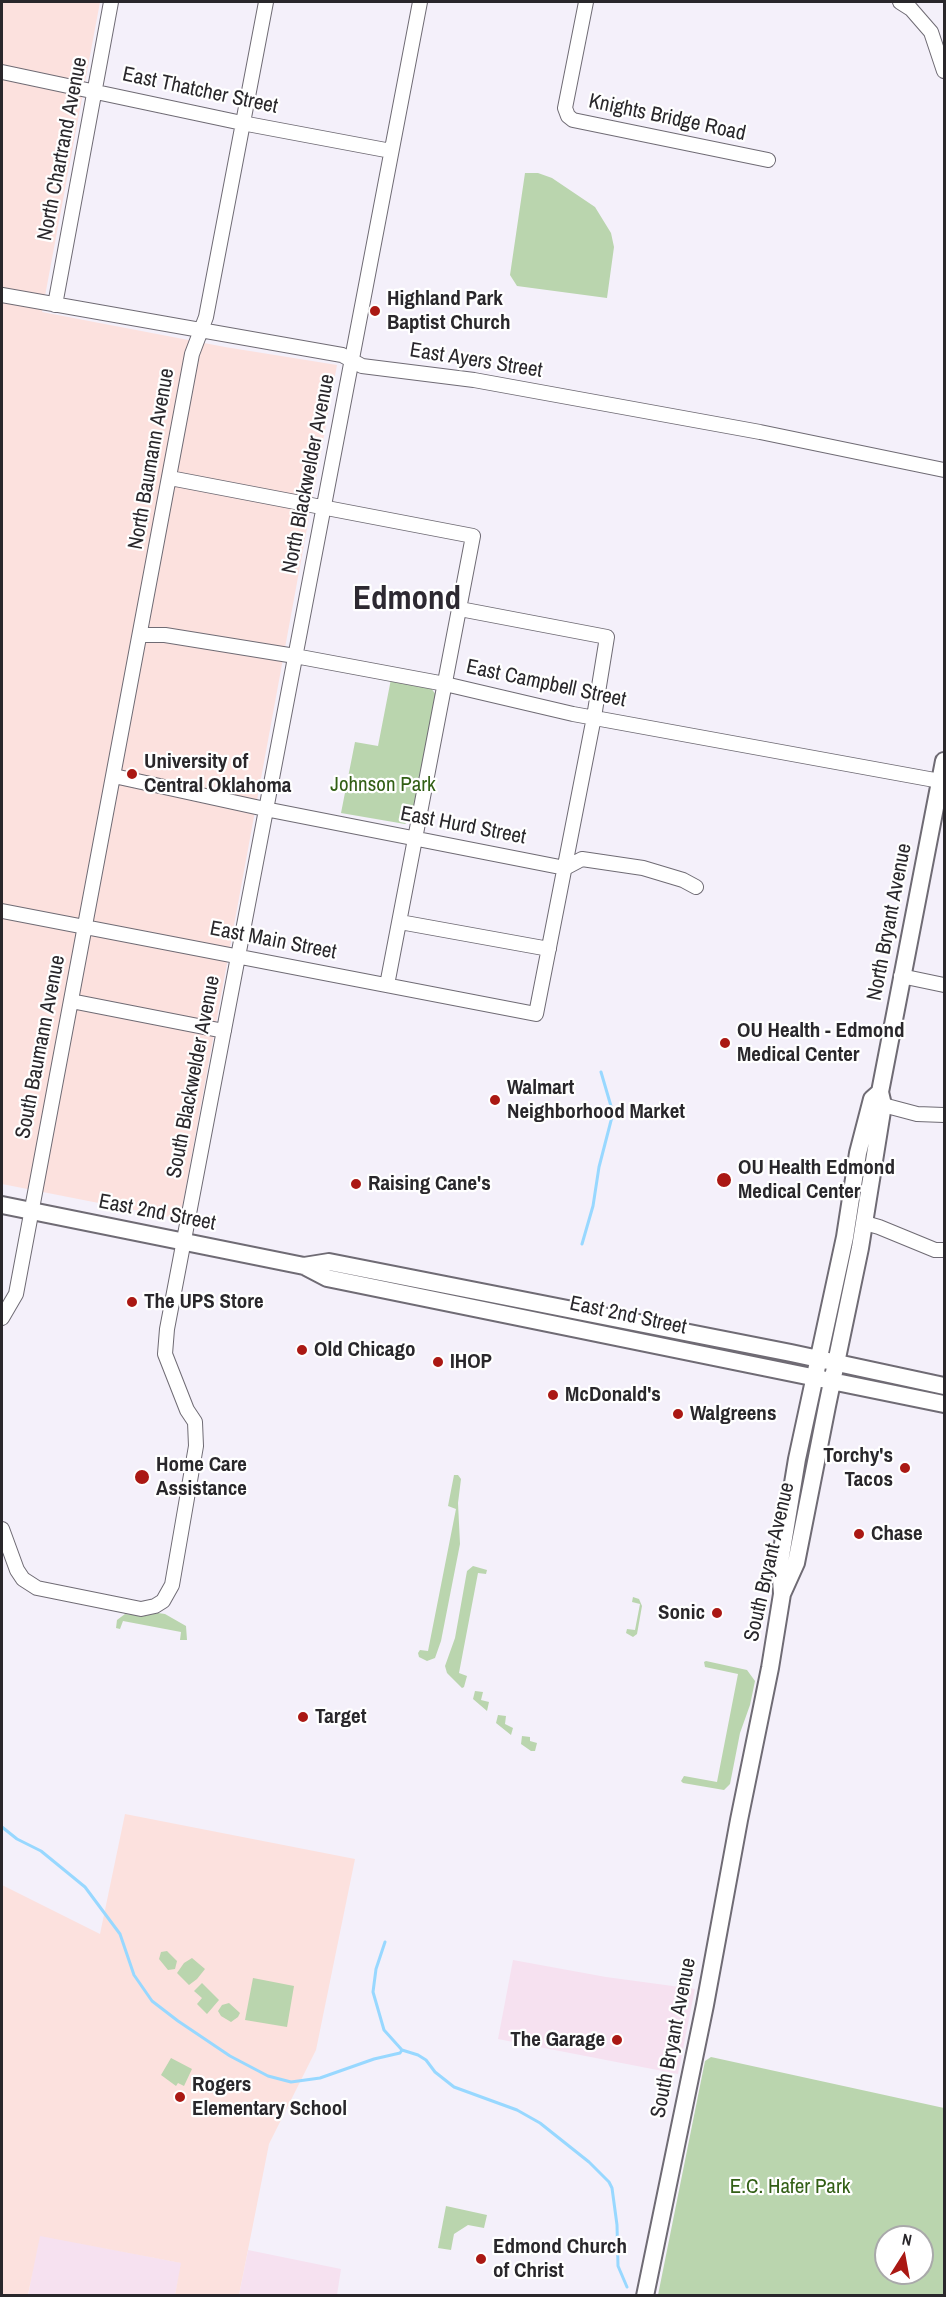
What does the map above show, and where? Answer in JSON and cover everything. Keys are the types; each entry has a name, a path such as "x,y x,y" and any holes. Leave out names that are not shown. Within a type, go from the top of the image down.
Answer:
{"main road":[{"name":"North Bryant Avenue","path":"882,1099 901,976 945,761"},
{"path":"782,1594 780,1562 783,1541 845,1237 858,1153 872,1099 882,1099"},
{"name":"South Bryant Avenue","path":"645,2295 705,2006 782,1594 796,1563 865,1223 882,1099"},
{"name":"East 2nd Street","path":"2,1205 304,1266 327,1278 513,1314 945,1404"},
{"name":"East 2nd Street","path":"304,1266 329,1262 945,1386"},
{"path":"370,1286 389,1283 417,1286 424,1281"},
{"path":"609,1335 636,1322"}],"street":[{"name":"North Chartrand Avenue","path":"55,305 111,2"},
{"name":"North Baumann Avenue","path":"85,926 192,354 203,330 266,2"},
{"name":"North Blackwelder Avenue","path":"238,955 420,2"},
{"name":"Knights Bridge Road","path":"586,2 565,108 568,116 573,120 768,160"},
{"path":"900,2 912,9 931,32 945,71"},
{"path":"931,32 945,25"},
{"name":"East Thatcher Street","path":"2,72 242,123 391,151"},
{"name":"East Ayers Street","path":"2,295 342,356 362,366 474,380 760,432 945,470"},
{"path":"170,478 473,536 387,985"},
{"path":"400,922 549,949 594,717 607,637 460,609"},
{"name":"East Campbell Street","path":"141,635 165,635 295,656 445,684 594,717 940,781"},
{"name":"East Hurd Street","path":"114,776 265,809 565,868 582,859 643,868 683,880 696,887"},
{"name":"East Main Street","path":"2,911 536,1014 549,949"},
{"name":"South Baumann Avenue","path":"2,1318 16,1294 85,926"},
{"name":"South Blackwelder Avenue","path":"2,1529 17,1570 23,1579 37,1588 141,1609 155,1606 168,1594 172,1585 196,1446 195,1422 187,1410 165,1353 167,1329 238,955"},
{"path":"901,976 945,985"},
{"path":"71,1001 224,1030"},
{"path":"882,1099 917,1114 945,1115"},
{"path":"865,1223 935,1250 945,1250"}],"shaded area":[{"name":"University of Central Oklahoma","path":"2,2 100,2 42,312 225,347 337,365 180,1219 2,1184"},
{"name":"Rogers Elementary School","path":"125,1814 355,1859 316,2050 269,2144 239,2295 175,2295 181,2263 40,2236 28,2295 2,2295 2,1885 100,1934"},
{"path":"513,1960 606,1977 695,1989 678,2074 498,2039"},
{"path":"39,2235 182,2263 175,2295 28,2296"},
{"path":"248,2250 341,2269 337,2295 239,2295"}],"green space":[{"path":"525,173 538,173 552,178 595,207 611,233 614,247 607,298 517,286 510,275"},
{"name":"Johnson Park","path":"391,679 431,688 436,695 412,819 405,824 341,813 355,742 378,746"},
{"path":"454,1475 458,1475 461,1479 458,1503 460,1544 441,1641 435,1658 427,1661 419,1657 418,1653 420,1650 428,1651 456,1509 448,1506"},
{"path":"473,1566 487,1570 486,1574 478,1573 459,1673 467,1676 462,1688 447,1673 445,1666 455,1638 467,1571"},
{"path":"633,1597 639,1599 642,1606 637,1634 633,1637 626,1633 627,1629 635,1630 640,1604 632,1602"},
{"path":"125,1614 144,1616 165,1614 186,1626 187,1640 180,1640 181,1632 123,1621 120,1629 116,1628 117,1620"},
{"path":"704,1662 747,1670 755,1681 750,1705 740,1733 730,1784 724,1790 681,1781 684,1776 717,1782 738,1674 705,1667"},
{"path":"475,1691 483,1692 481,1700 489,1702 487,1711 473,1699"},
{"path":"498,1715 506,1716 505,1724 513,1728 511,1735 496,1723"},
{"path":"522,1736 530,1737 530,1741 537,1743 535,1751 521,1744"},
{"path":"167,1951 177,1961 175,1969 168,1970 159,1959 161,1952"},
{"path":"192,1958 205,1969 189,1985 177,1973 184,1963"},
{"path":"253,1978 294,1986 287,2027 245,2020"},
{"path":"202,1983 219,2000 207,2014 197,2004 202,1998 194,1991"},
{"path":"229,2003 240,2013 231,2022 221,2016 218,2011 222,2005"},
{"name":"E.C. Hafer Park","path":"711,2057 944,2108 944,2295 658,2295 705,2061"},
{"path":"171,2058 192,2069 184,2086 178,2083 176,2086 161,2075"},
{"path":"446,2206 487,2215 484,2228 468,2225 454,2234 451,2250 438,2248"}],"waterway":[{"path":"582,1244 593,1206 599,1167 613,1113 601,1072"},
{"path":"2,1827 17,1839 41,1851 85,1887 120,1934 134,1975 152,2001 230,2056 268,2076 291,2082 320,2078 374,2059 400,2053 402,2050"},
{"path":"385,1942 376,1969 373,1992 384,2030 402,2050 426,2060 435,2072 454,2087 517,2110 540,2123 589,2162 609,2182 612,2188 617,2225 618,2266 627,2287"}],"place":[{"name":"Highland Park Baptist Church","path":"375,311"},
{"name":"University of Central Oklahoma","path":"132,774"},
{"name":"OU Health - Edmond Medical Center","path":"725,1043"},
{"name":"Walmart Neighborhood Market","path":"495,1100"},
{"name":"OU Health Edmond Medical Center","path":"724,1180"},
{"name":"Raising Cane's","path":"356,1184"},
{"name":"The UPS Store","path":"132,1302"},
{"name":"Old Chicago","path":"302,1350"},
{"name":"IHOP","path":"438,1362"},
{"name":"McDonald's","path":"553,1395"},
{"name":"Walgreens","path":"678,1414"},
{"name":"Torchy's Tacos","path":"905,1468"},
{"name":"Home Care Assistance","path":"142,1477"},
{"name":"Chase","path":"859,1534"},
{"name":"Sonic","path":"717,1613"},
{"name":"Target","path":"303,1717"},
{"name":"The Garage","path":"617,2040"},
{"name":"Rogers Elementary School","path":"180,2097"},
{"name":"Edmond Church of Christ","path":"481,2259"}],"district":[{"name":"Edmond","path":"407,600"}]}
